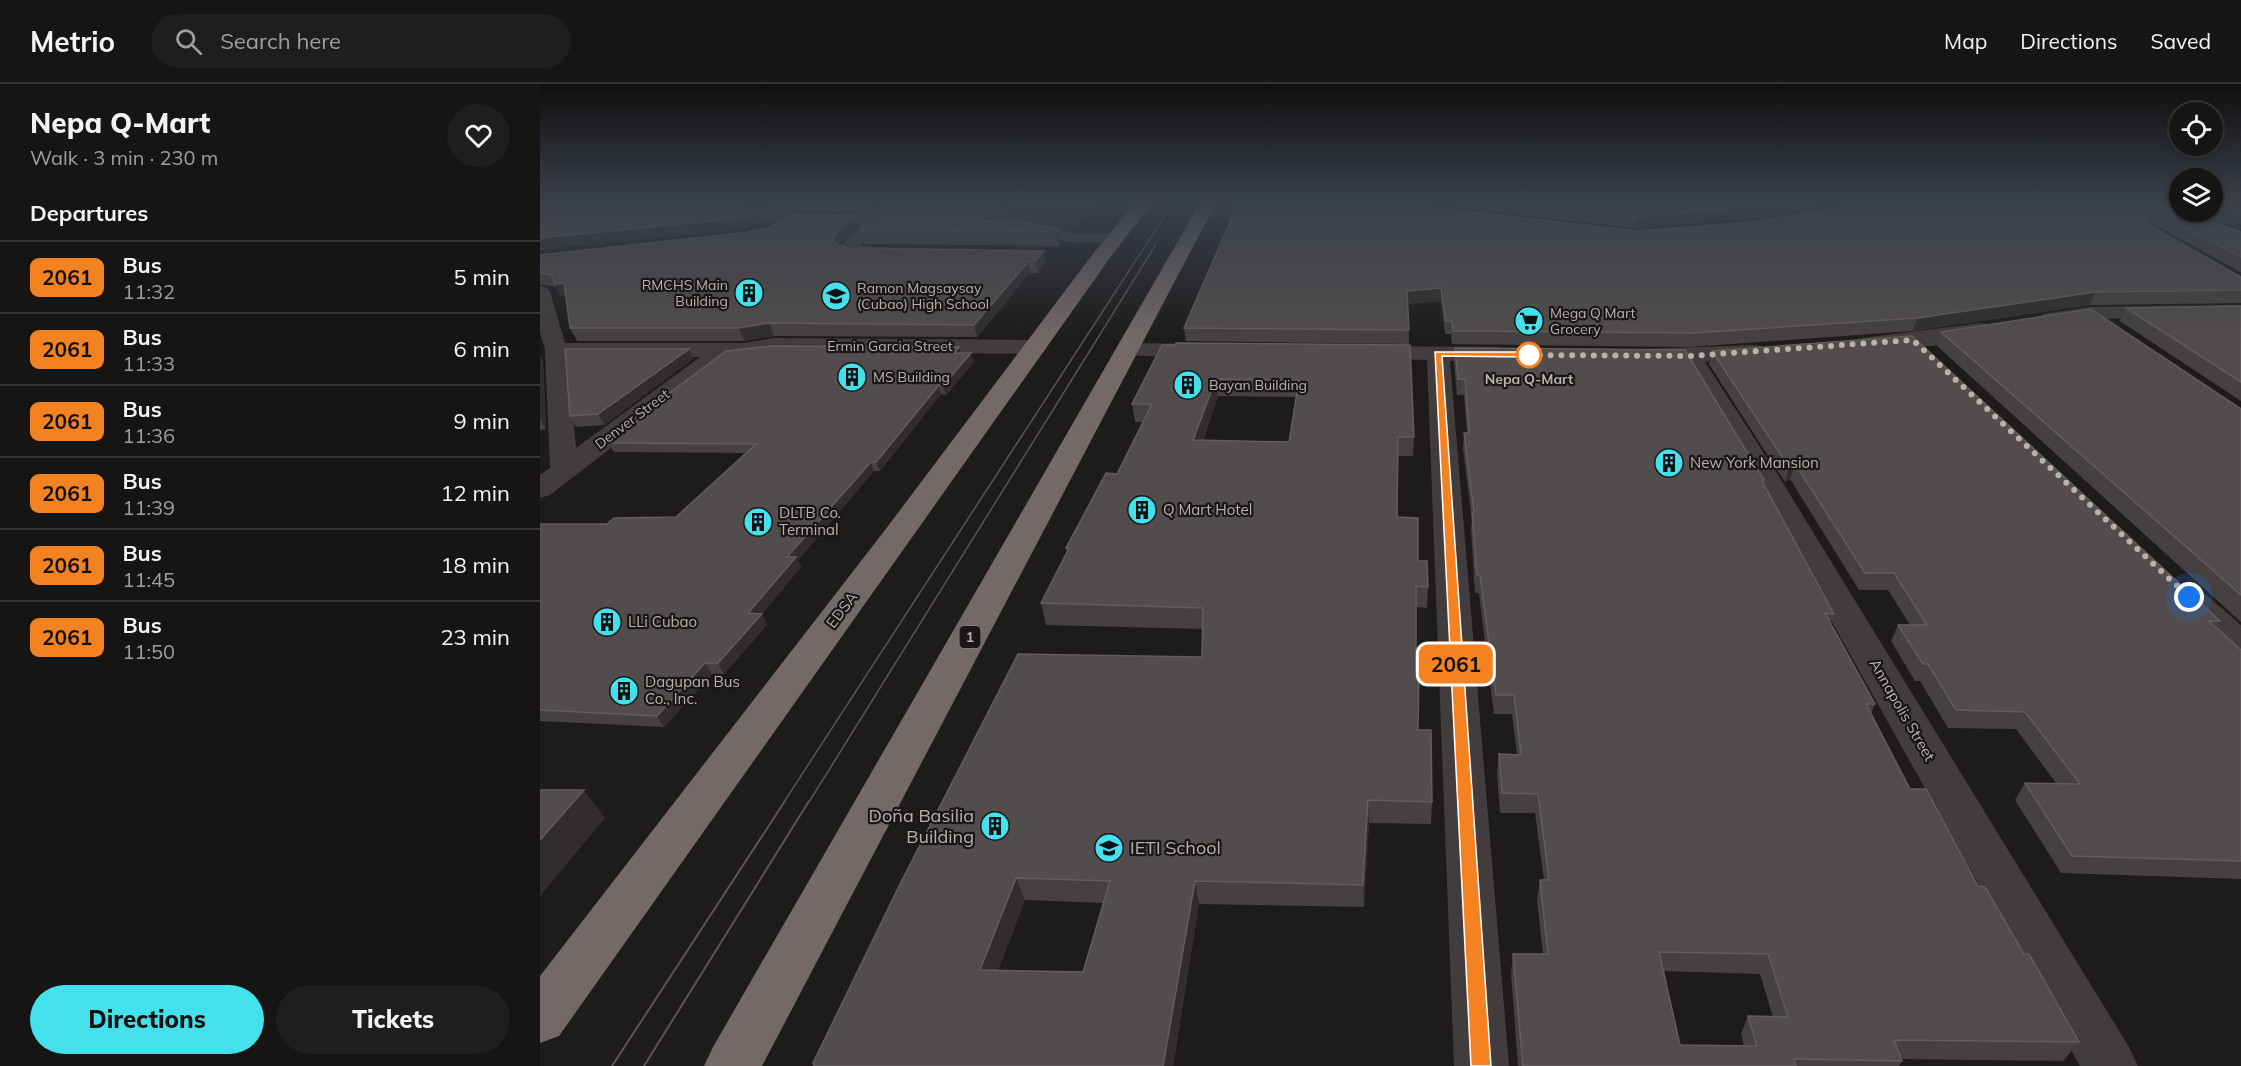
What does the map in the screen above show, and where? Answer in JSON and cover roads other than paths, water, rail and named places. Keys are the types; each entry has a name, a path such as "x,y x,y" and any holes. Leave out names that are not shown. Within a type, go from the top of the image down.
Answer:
{"highway":[{"name":"EDSA","path":"540,1018 1106,249"},
{"name":"1","path":"732,1066 1183,249"}],"street":[{"path":"847,249 851,251 911,253"},
{"path":"1066,254 1102,255"},
{"path":"540,292 556,350 564,471"},
{"path":"2032,322 2090,313 2241,311"},
{"path":"2090,313 2119,332"},
{"path":"1854,344 1913,340 1997,327"},
{"path":"1913,340 1939,364"},
{"name":"Ermin Garcia Street","path":"556,350 734,350 761,354 1033,351"},
{"name":"Denver Street","path":"540,489 734,350"},
{"path":"1129,350 1228,351"},
{"path":"1621,356 1690,356 1772,350"},
{"path":"1344,352 1518,355"},
{"path":"1438,354 1481,1066"},
{"name":"Annapolis Street","path":"1690,356 1770,485 2110,1066"},
{"path":"2163,573 2241,645"}],"tram line":[{"path":"784,802 1143,249"},
{"path":"809,802 1153,249"},
{"path":"612,1066 785,801"},
{"path":"644,1066 809,801"}],"place":[{"name":"RMCHS Main Building","path":"749,293"},
{"name":"Ramon Magsaysay (Cubao) High School","path":"836,296"},
{"name":"Mega Q Mart Grocery","path":"1529,321"},
{"name":"Nepa Q-Mart","path":"1529,355"},
{"name":"MS Building","path":"852,377"},
{"name":"Bayan Building","path":"1188,385"},
{"name":"New York Mansion","path":"1669,463"},
{"name":"Q Mart Hotel","path":"1142,510"},
{"name":"DLTB Co. Terminal","path":"758,522"},
{"name":"LLi Cubao","path":"607,622"},
{"name":"Dagupan Bus Co., Inc.","path":"624,691"},
{"name":"Doña Basilia Building","path":"995,826"},
{"name":"IETI School","path":"1109,848"}]}
